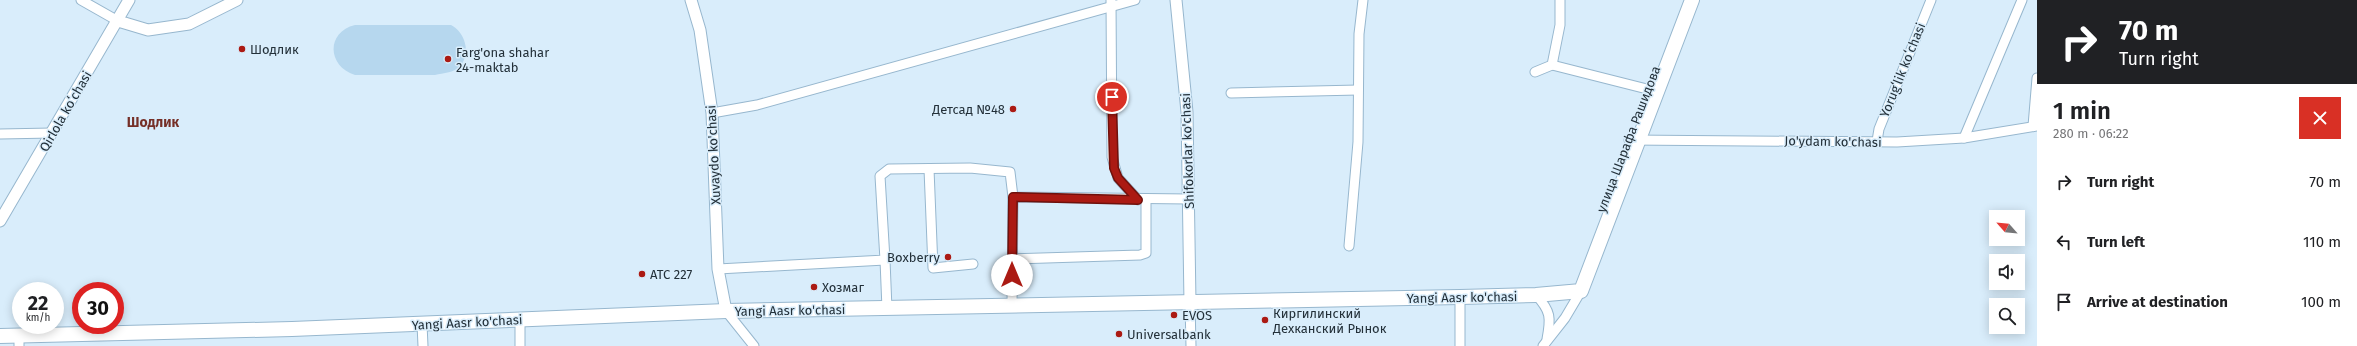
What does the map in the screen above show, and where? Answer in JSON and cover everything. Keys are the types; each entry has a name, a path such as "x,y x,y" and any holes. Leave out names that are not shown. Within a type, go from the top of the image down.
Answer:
{"main road":[{"name":"улица Шарафа Рашидова","path":"1578,286 1633,140 1647,89 1682,0"},
{"path":"1633,140 1692,0"},
{"name":"Yangi Aasr ko'chasi","path":"0,336 19,341 726,311 1536,295 1578,286"}],"street":[{"path":"81,0 118,21 148,30 189,24 237,0"},
{"name":"Qirlola koʻchasi","path":"0,221 129,0"},
{"name":"Xuvaydo ko'chasi","path":"691,0 700,30 712,113 718,269 726,311"},
{"path":"712,113 757,105 1111,4 1135,0"},
{"name":"Shifokorlar ko'chasi","path":"1176,0 1187,112 1190,303"},
{"path":"1349,246 1358,142 1359,34 1362,0"},
{"path":"1552,65 1560,25 1560,0"},
{"name":"Yorugʻlik koʻchasi","path":"1877,141 1878,129 1931,0"},
{"path":"1964,138 2022,0"},
{"path":"1012,260 1140,255 1146,253 1142,200 1118,178 1112,157 1111,4"},
{"path":"1534,72 1552,65 1647,89"},
{"path":"2035,126 2037,78"},
{"path":"1231,93 1358,90"},
{"name":"Jo'ydam ko'chasi","path":"1633,140 1877,141 1964,138 2035,126"},
{"path":"0,134 52,133"},
{"path":"887,309 880,176 889,169 970,168 1010,172 1013,197 1012,305"},
{"path":"929,169 933,268 973,264"},
{"path":"1013,197 1142,200 1189,199"},
{"path":"718,269 885,260"},
{"path":"1545,344 1565,318 1578,286"},
{"path":"1536,295 1549,311 1550,319 1545,344"},
{"path":"1460,297 1460,346"},
{"path":"1190,303 1191,346"},
{"path":"726,311 754,346"},
{"path":"520,319 520,346"},
{"path":"422,324 423,346"}],"shaded area":[{"path":"355,25 451,25 456,28 463,38 466,55 461,65 456,70 435,75 355,75 346,71 339,64 335,57 334,49 335,42 339,34"}],"place":[{"name":"Шодлик","path":"242,49"},
{"name":"Farg'ona shahar 24-maktab","path":"448,59"},
{"name":"Детсад №48","path":"1013,109"},
{"name":"Boxberry","path":"948,257"},
{"name":"АТС 227","path":"642,274"},
{"name":"Хозмаг","path":"814,287"},
{"name":"EVOS","path":"1174,315"},
{"name":"Киргилинский Дехканский Рынок","path":"1265,320"},
{"name":"Universalbank","path":"1119,334"}],"district":[{"name":"Шодлик","path":"153,122"}],"route":[{"path":"1012,275 1013,197 1138,200 1118,178 1114,168 1112,157 1112,97"}]}
